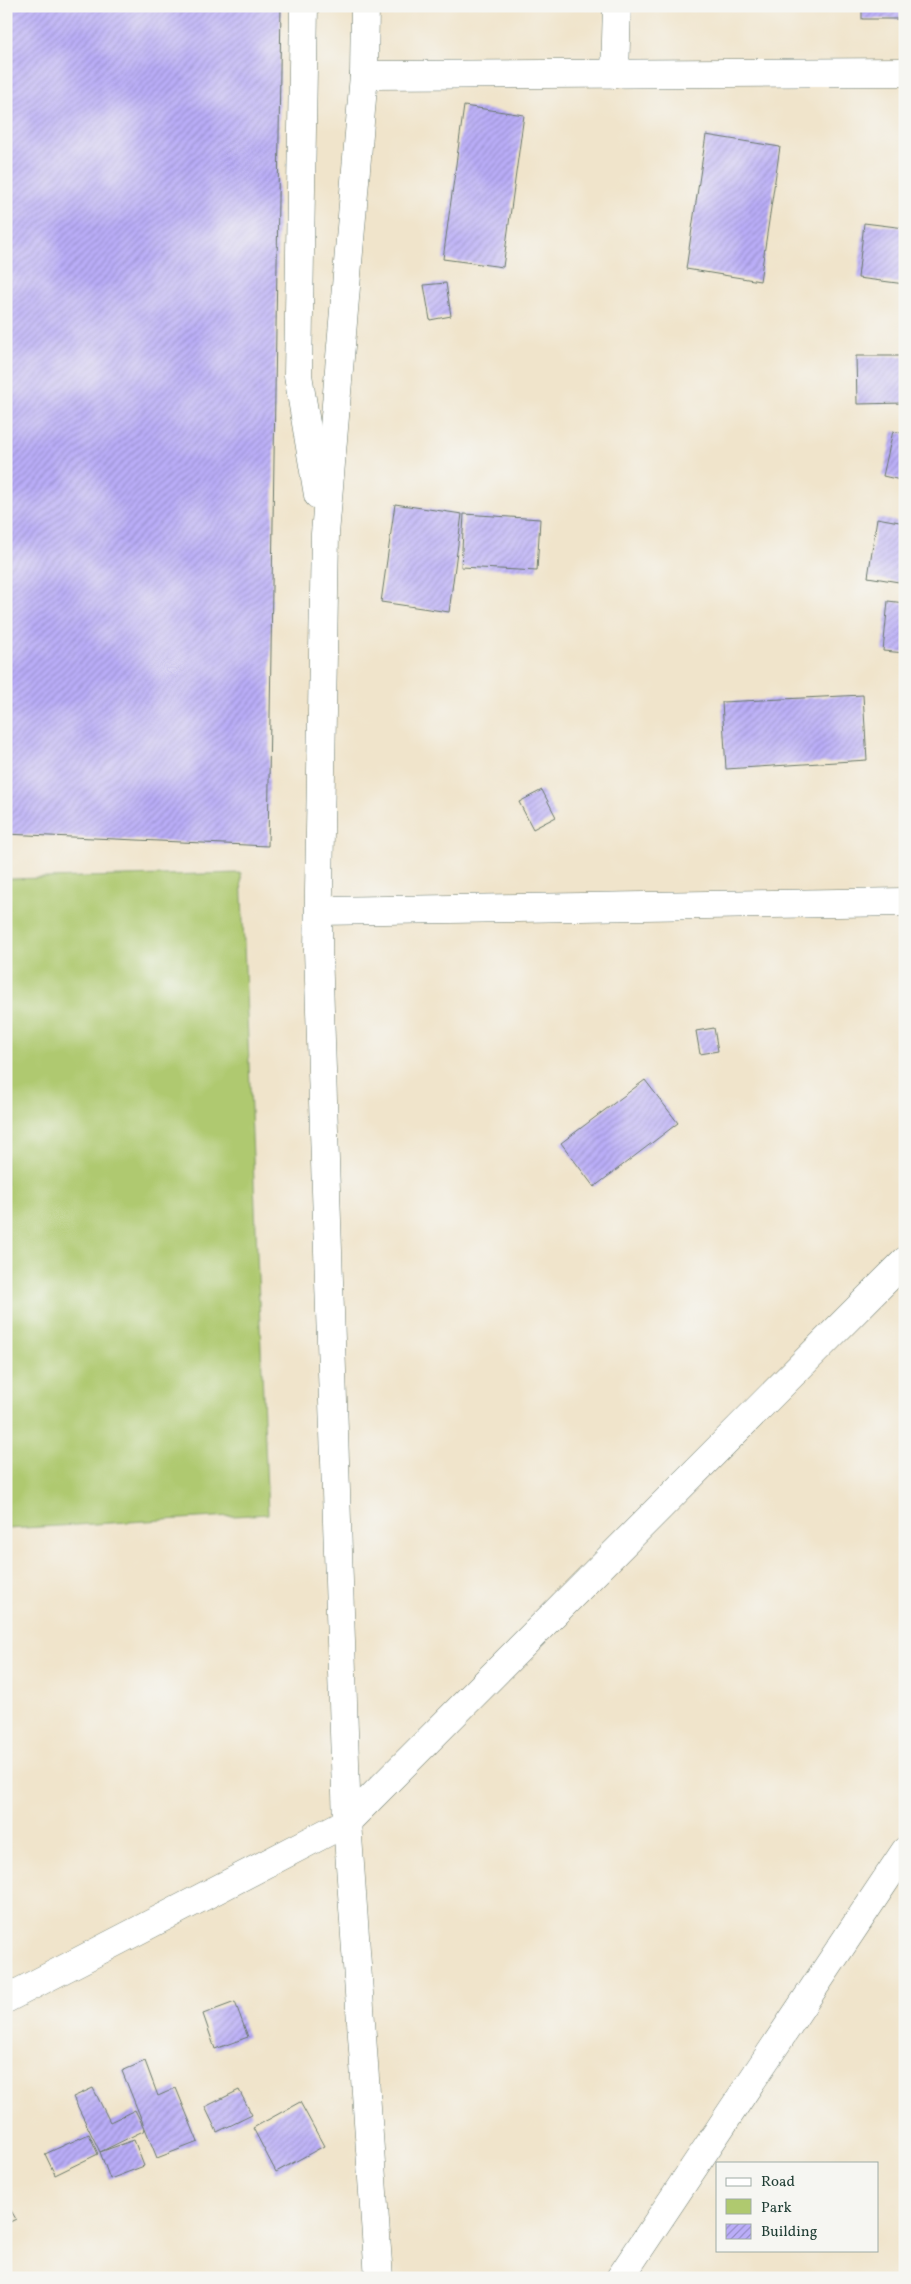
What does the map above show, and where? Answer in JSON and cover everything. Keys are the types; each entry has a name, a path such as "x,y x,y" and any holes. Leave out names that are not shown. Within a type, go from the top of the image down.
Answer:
{"street":[{"path":"304,6 298,375 325,534"},
{"path":"365,6 364,76 325,534 318,960 347,1822 378,2278"},
{"path":"615,74 617,6"},
{"path":"364,76 905,72"},
{"path":"319,911 905,902"},
{"path":"6,2000 347,1822 905,1261"},
{"path":"620,2278 905,1851"}],"green space":[{"path":"241,873 268,1514 6,1529 6,879"}],"building":[{"path":"6,6 281,6 268,846 6,834"},
{"path":"862,6 900,6 900,19 862,19"},
{"path":"464,106 524,115 503,267 443,259"},
{"path":"706,135 780,147 760,281 686,269"},
{"path":"864,223 905,228 905,284 858,278"},
{"path":"446,283 451,316 430,320 424,285"},
{"path":"856,356 905,356 905,403 857,404"},
{"path":"893,431 905,434 905,481 883,476"},
{"path":"395,504 462,514 449,612 381,602"},
{"path":"464,514 540,519 537,571 461,567"},
{"path":"877,518 905,523 905,583 868,577"},
{"path":"888,601 905,603 905,653 883,651"},
{"path":"863,695 867,760 726,769 722,702"},
{"path":"542,790 556,817 533,829 519,802"},
{"path":"714,1028 718,1051 700,1054 696,1031"},
{"path":"645,1080 678,1123 594,1187 561,1143"},
{"path":"235,2002 248,2037 215,2049 203,2014"},
{"path":"145,2061 158,2096 176,2088 198,2142 157,2158 122,2071"},
{"path":"93,2088 110,2122 135,2110 145,2130 100,2152 73,2097"},
{"path":"239,2090 252,2115 217,2132 205,2107"},
{"path":"300,2102 324,2146 276,2172 253,2128"},
{"path":"89,2134 98,2154 55,2175 45,2154"},
{"path":"134,2140 144,2166 110,2179 100,2152"},
{"path":"6,2202 16,2219 6,2224"}]}
